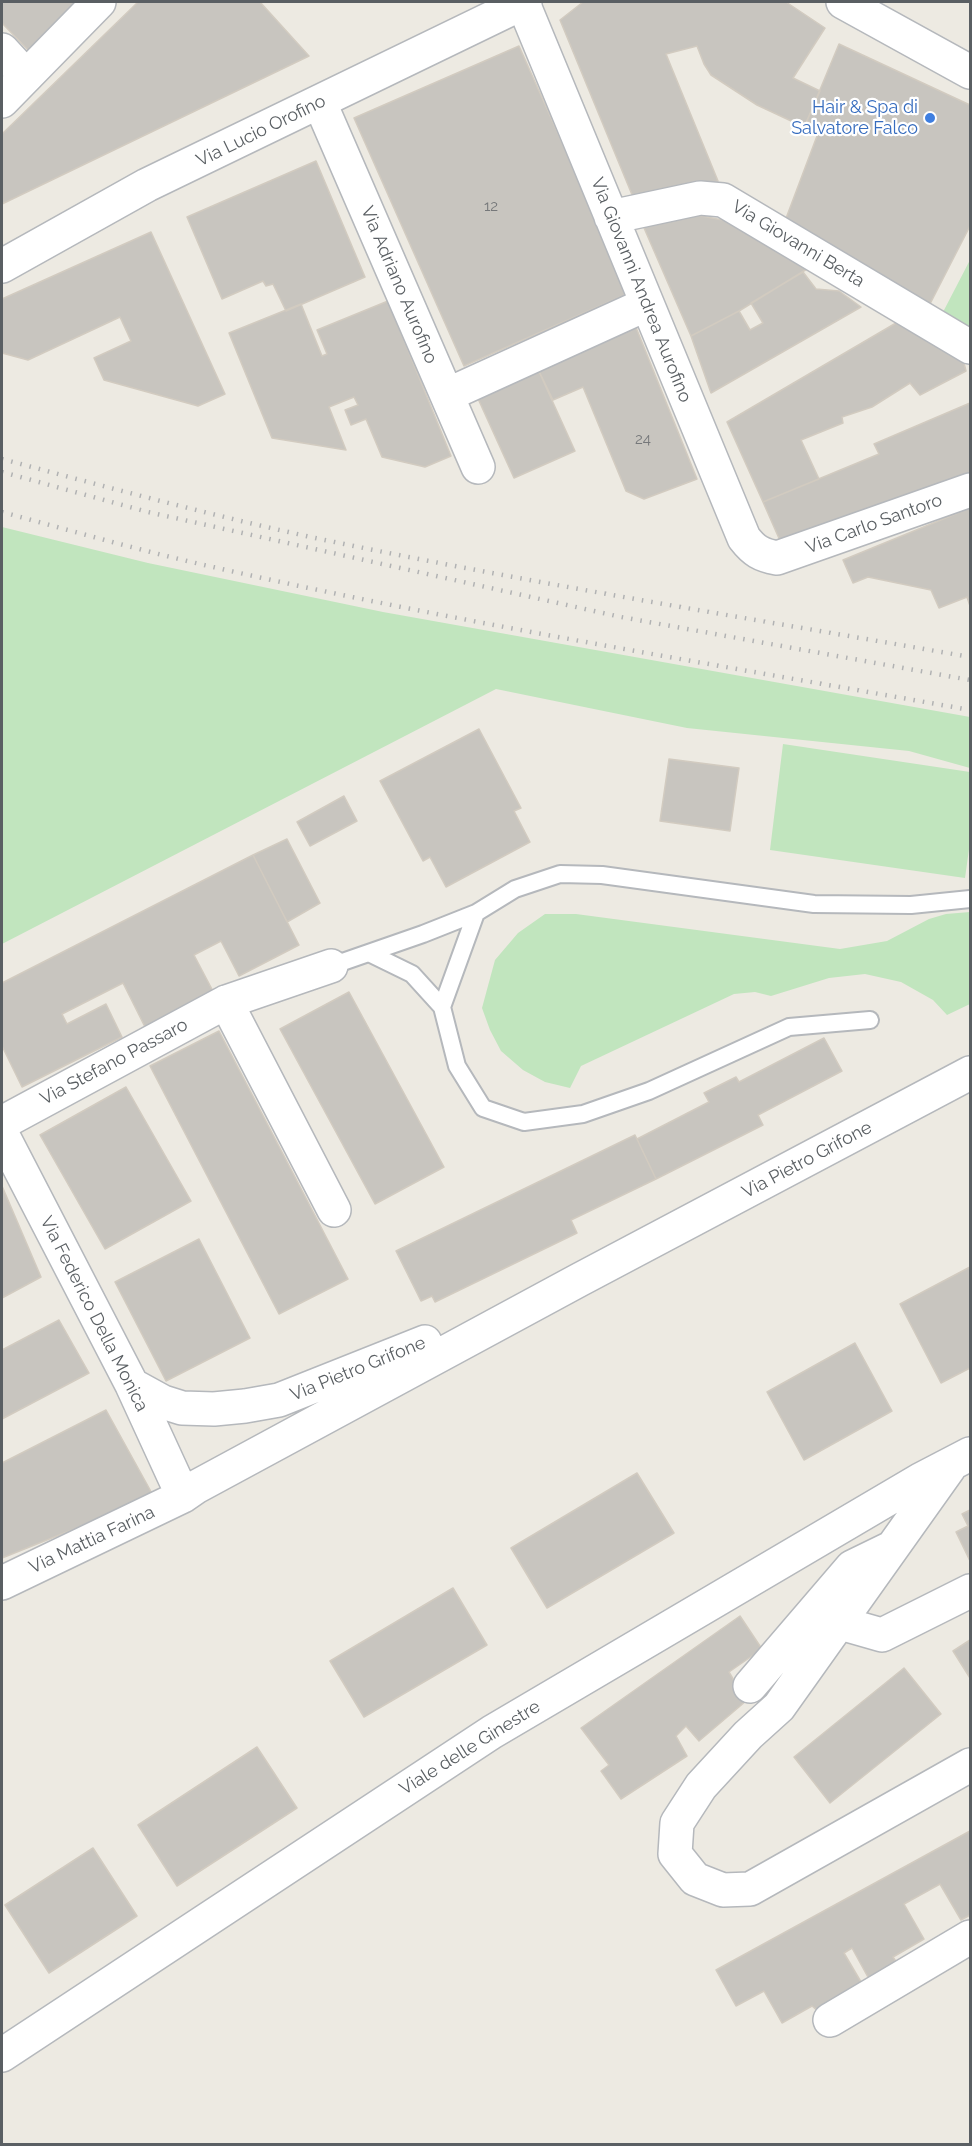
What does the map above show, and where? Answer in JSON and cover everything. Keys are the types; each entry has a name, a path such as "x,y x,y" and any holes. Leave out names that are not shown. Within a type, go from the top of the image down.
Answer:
{"street":[{"path":"2,101 99,2"},
{"name":"Via Lucio Orofino","path":"2,266 147,185 524,2"},
{"name":"Via Giovanni Andrea Aurofino","path":"524,2 744,538 753,550 761,555 777,558"},
{"path":"843,2 970,72"},
{"path":"2,50 26,76"},
{"name":"Via Adriano Aurofino","path":"320,103 478,467"},
{"name":"Via Giovanni Berta","path":"611,217 700,198 723,200 970,347"},
{"path":"447,395 647,304"},
{"name":"Via Carlo Santoro","path":"777,558 970,490"},
{"name":"Via Stefano Passaro","path":"2,1123 226,1002 331,966"},
{"path":"226,1002 334,1210"},
{"name":"Via Pietro Grifone","path":"183,1496 579,1280 970,1073"},
{"name":"Via Federico Della Monica","path":"2,1134 132,1385 183,1496"},
{"name":"Via Pietro Grifone","path":"132,1385 163,1402 182,1408 214,1409 279,1400 579,1280"},
{"name":"Viale delle Ginestre","path":"961,1459 894,1547 779,1707 748,1735 701,1786 677,1823 675,1854 695,1879 723,1890 750,1889 970,1765"},
{"name":"Viale delle Ginestre","path":"2,2055 492,1732 920,1480 961,1459"},
{"name":"Via Mattia Farina","path":"2,1583 183,1496"},
{"name":"Viale delle Ginestre","path":"750,1686 852,1568 894,1547"},
{"path":"840,1623 882,1635 970,1591"},
{"path":"830,2020 970,1937"}],"lane":[{"path":"331,966 476,913 515,889 560,874 602,875 814,904 911,905 970,899"},
{"path":"442,1007 476,913"},
{"path":"369,952 412,974 442,1007 457,1065 483,1108 524,1122 583,1114 649,1091 789,1027 870,1020"}],"green space":[{"path":"970,260 970,329 942,314"},
{"path":"2,527 148,563 383,612 970,717 970,768 909,751 687,728 496,689 2,944"},
{"path":"783,744 970,772 970,842 965,878 770,850"},
{"path":"970,912 970,1004 947,1015 933,1000 901,982 865,974 829,978 771,996 755,992 734,994 581,1066 570,1088 545,1082 523,1070 501,1051 482,1008 495,960 518,933 545,914 576,914 840,949 887,941 929,919 946,914"}],"building":[{"path":"2,2 81,2 29,51 2,23"},
{"path":"138,2 260,2 309,56 2,204 2,134"},
{"path":"583,2 786,2 825,28 793,78 820,91 804,127 757,105 711,75 697,46 666,54 718,181 635,202 560,20"},
{"path":"839,44 970,105 970,226 930,304 785,221 820,128 807,121"},
{"path":"519,46 629,293 464,366 354,118"},
{"path":"316,161 365,277 286,311 273,284 266,286 263,281 222,299 187,217"},
{"path":"696,215 728,221 807,269 739,311 691,336 641,221"},
{"path":"151,232 225,394 198,406 104,380 94,358 131,341 120,317 28,360 2,353 2,299"},
{"path":"803,272 816,289 839,291 861,307 711,393 691,336 739,311 750,330 763,323 751,303"},
{"path":"388,301 451,456 425,467 382,457 366,419 351,425 345,410 358,405 354,397 329,407 346,450 272,438 229,333 301,304 322,356 327,354 317,330"},
{"path":"633,320 697,479 644,499 626,491 583,387 553,400 536,365"},
{"path":"896,323 963,359 966,371 920,395 910,383 872,407 842,417 843,423 801,440 819,479 763,502 727,422"},
{"path":"536,365 575,451 514,478 475,392"},
{"path":"970,403 970,476 785,552 763,502 879,454 874,444"},
{"path":"970,508 970,606 967,597 939,608 931,590 868,577 853,583 843,560"},
{"path":"479,729 521,808 514,811 530,842 446,887 430,857 423,861 380,781"},
{"path":"669,759 739,768 730,831 660,821"},
{"path":"344,796 357,821 310,846 297,822"},
{"path":"287,839 320,903 287,922 253,855"},
{"path":"253,855 299,945 239,976 221,941 194,955 215,995 146,1029 123,983 62,1014 67,1024 106,1004 122,1037 22,1087 2,1046 2,983"},
{"path":"349,992 444,1167 375,1204 280,1029"},
{"path":"219,1031 348,1279 279,1314 150,1066"},
{"path":"824,1038 842,1071 758,1115 763,1125 656,1179 637,1139 709,1102 704,1093 736,1077 739,1082"},
{"path":"126,1087 191,1201 105,1249 40,1135"},
{"path":"635,1135 656,1179 571,1220 577,1233 435,1302 432,1296 421,1301 396,1251"},
{"path":"2,1186 41,1277 2,1298"},
{"path":"199,1239 250,1338 166,1381 115,1282"},
{"path":"970,1267 970,1368 941,1383 900,1304"},
{"path":"59,1320 89,1373 2,1419 2,1350"},
{"path":"855,1343 892,1411 804,1460 767,1392"},
{"path":"106,1410 154,1497 2,1558 2,1463"},
{"path":"637,1473 674,1533 547,1608 511,1548"},
{"path":"970,1510 970,1561 956,1532 968,1526 962,1514"},
{"path":"453,1588 487,1645 364,1717 330,1661"},
{"path":"740,1616 762,1649 729,1672 746,1701 699,1741 686,1726 676,1736 687,1756 621,1799 601,1771 609,1765 581,1728"},
{"path":"970,1640 970,1678 953,1651"},
{"path":"904,1668 941,1714 830,1803 794,1757"},
{"path":"257,1747 297,1808 177,1886 138,1825"},
{"path":"970,1831 970,1915 961,1920 940,1884 904,1904 924,1939 893,1957 897,1963 869,1979 852,1948 844,1953 864,1987 819,2012 812,2006 782,2023 764,1991 736,2006 716,1970"},
{"path":"93,1848 137,1916 49,1973 5,1905"}],"railway":[{"path":"2,459 200,511 320,539 563,586 970,657"},
{"path":"2,472 148,512 621,617 970,680"},
{"path":"2,512 186,561 307,588 591,643 970,710"}],"place":[{"name":"Hair & Spa di Salvatore Falco","path":"930,118"}]}
